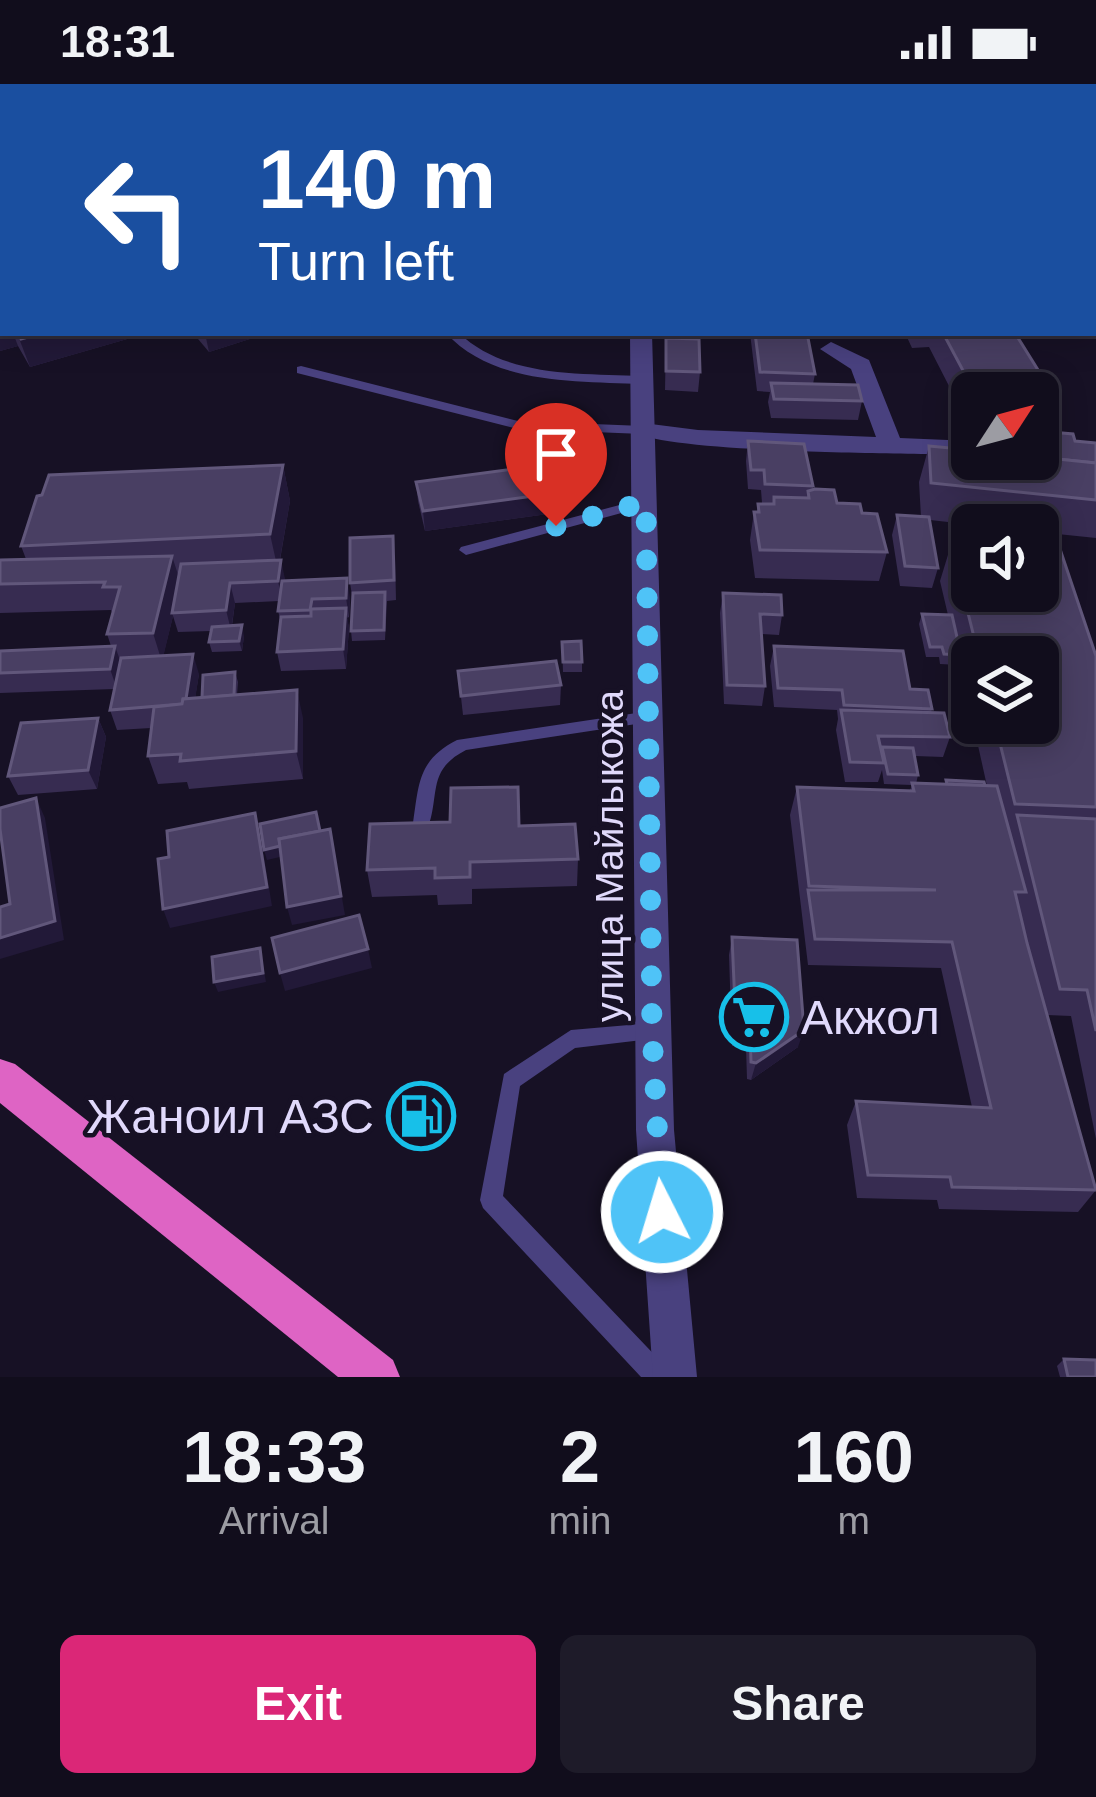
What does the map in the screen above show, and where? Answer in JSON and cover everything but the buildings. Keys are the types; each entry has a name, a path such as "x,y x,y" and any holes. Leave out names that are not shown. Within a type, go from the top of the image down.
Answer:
{"highway":[{"path":"0,1078 376,1377"}],"street":[{"name":"улица Майлыкожа","path":"641,336 651,717 652,1032 675,1377"},
{"path":"832,349 861,365 891,445"},
{"path":"643,430 698,437 951,447"}],"lane":[{"path":"454,336 462,347 494,362 574,376 642,380"},
{"path":"301,370 518,425 643,430"},
{"path":"466,550 646,502"},
{"path":"422,823 431,765 440,754 463,744 651,717"},
{"path":"652,1032 571,1039 511,1082 490,1200 658,1377"}],"place":[{"name":"Акжол","path":"754,1017"},
{"name":"Жаноил АЗС","path":"421,1116"}],"route":[{"path":"556,526 646,502 652,1032 662,1212"}]}
